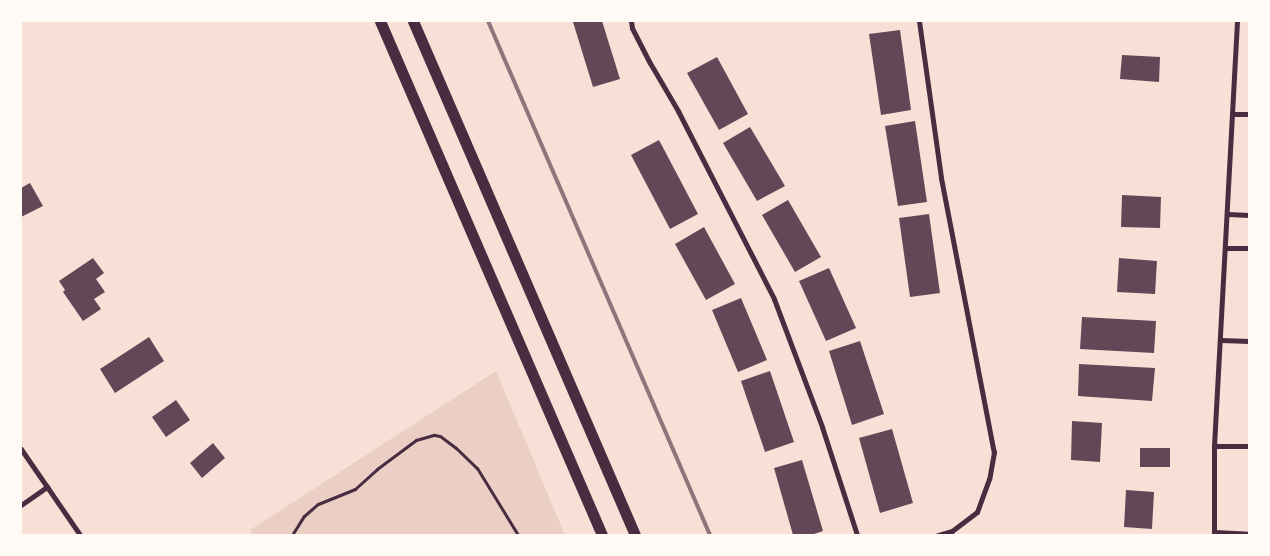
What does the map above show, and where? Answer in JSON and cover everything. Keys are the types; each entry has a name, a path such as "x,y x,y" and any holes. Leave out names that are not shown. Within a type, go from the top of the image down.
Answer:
{"main road":[{"path":"380,21 602,535"},
{"path":"413,21 635,535"}],"street":[{"path":"631,21 632,28 645,54 678,111 774,299 822,427 857,535"},
{"path":"919,21 941,178 994,452 989,479 977,512 952,531 938,535"},
{"path":"1237,21 1214,446 1214,533 1249,534"},
{"path":"1232,114 1249,114"},
{"path":"1228,214 1249,215"},
{"path":"1226,248 1249,248"},
{"path":"1220,340 1249,341"},
{"path":"1214,446 1249,446"},
{"path":"21,449 80,535"},
{"path":"21,505 48,487"}],"path":[{"path":"292,535 304,516 318,504 346,495 416,440 434,435 456,448 477,468 518,535"}],"shaded area":[{"path":"496,371 565,535 253,535 250,530"}],"building":[{"path":"602,21 620,79 593,87 573,22"},
{"path":"900,30 911,110 881,115 869,34"},
{"path":"1122,55 1160,57 1159,82 1120,79"},
{"path":"717,57 748,114 719,130 687,73"},
{"path":"915,121 927,202 898,206 885,126"},
{"path":"750,127 785,186 757,201 723,143"},
{"path":"659,140 698,214 670,229 631,155"},
{"path":"30,183 43,206 21,217 21,188"},
{"path":"1122,195 1161,197 1160,228 1121,227"},
{"path":"788,200 821,257 795,272 762,215"},
{"path":"929,214 940,293 910,297 899,218"},
{"path":"704,227 735,284 706,300 675,244"},
{"path":"93,258 104,273 96,279 105,292 94,299 101,309 83,321 63,292 65,290 59,281"},
{"path":"1119,258 1157,261 1155,294 1117,292"},
{"path":"829,268 856,328 826,341 799,281"},
{"path":"741,298 767,360 738,372 712,310"},
{"path":"1082,317 1156,321 1154,353 1080,349"},
{"path":"149,337 164,361 115,393 100,369"},
{"path":"860,341 884,414 852,425 829,351"},
{"path":"1079,364 1155,368 1152,401 1078,396"},
{"path":"770,371 794,442 765,452 741,381"},
{"path":"176,400 190,420 166,437 152,417"},
{"path":"1072,421 1102,423 1100,462 1071,460"},
{"path":"892,429 913,503 880,513 859,438"},
{"path":"213,443 225,458 202,478 190,463"},
{"path":"1140,448 1170,448 1170,467 1140,467"},
{"path":"802,460 823,531 811,535 793,535 774,468"},
{"path":"1126,490 1154,492 1152,529 1124,527"}],"railway":[{"path":"488,21 710,535"}]}
